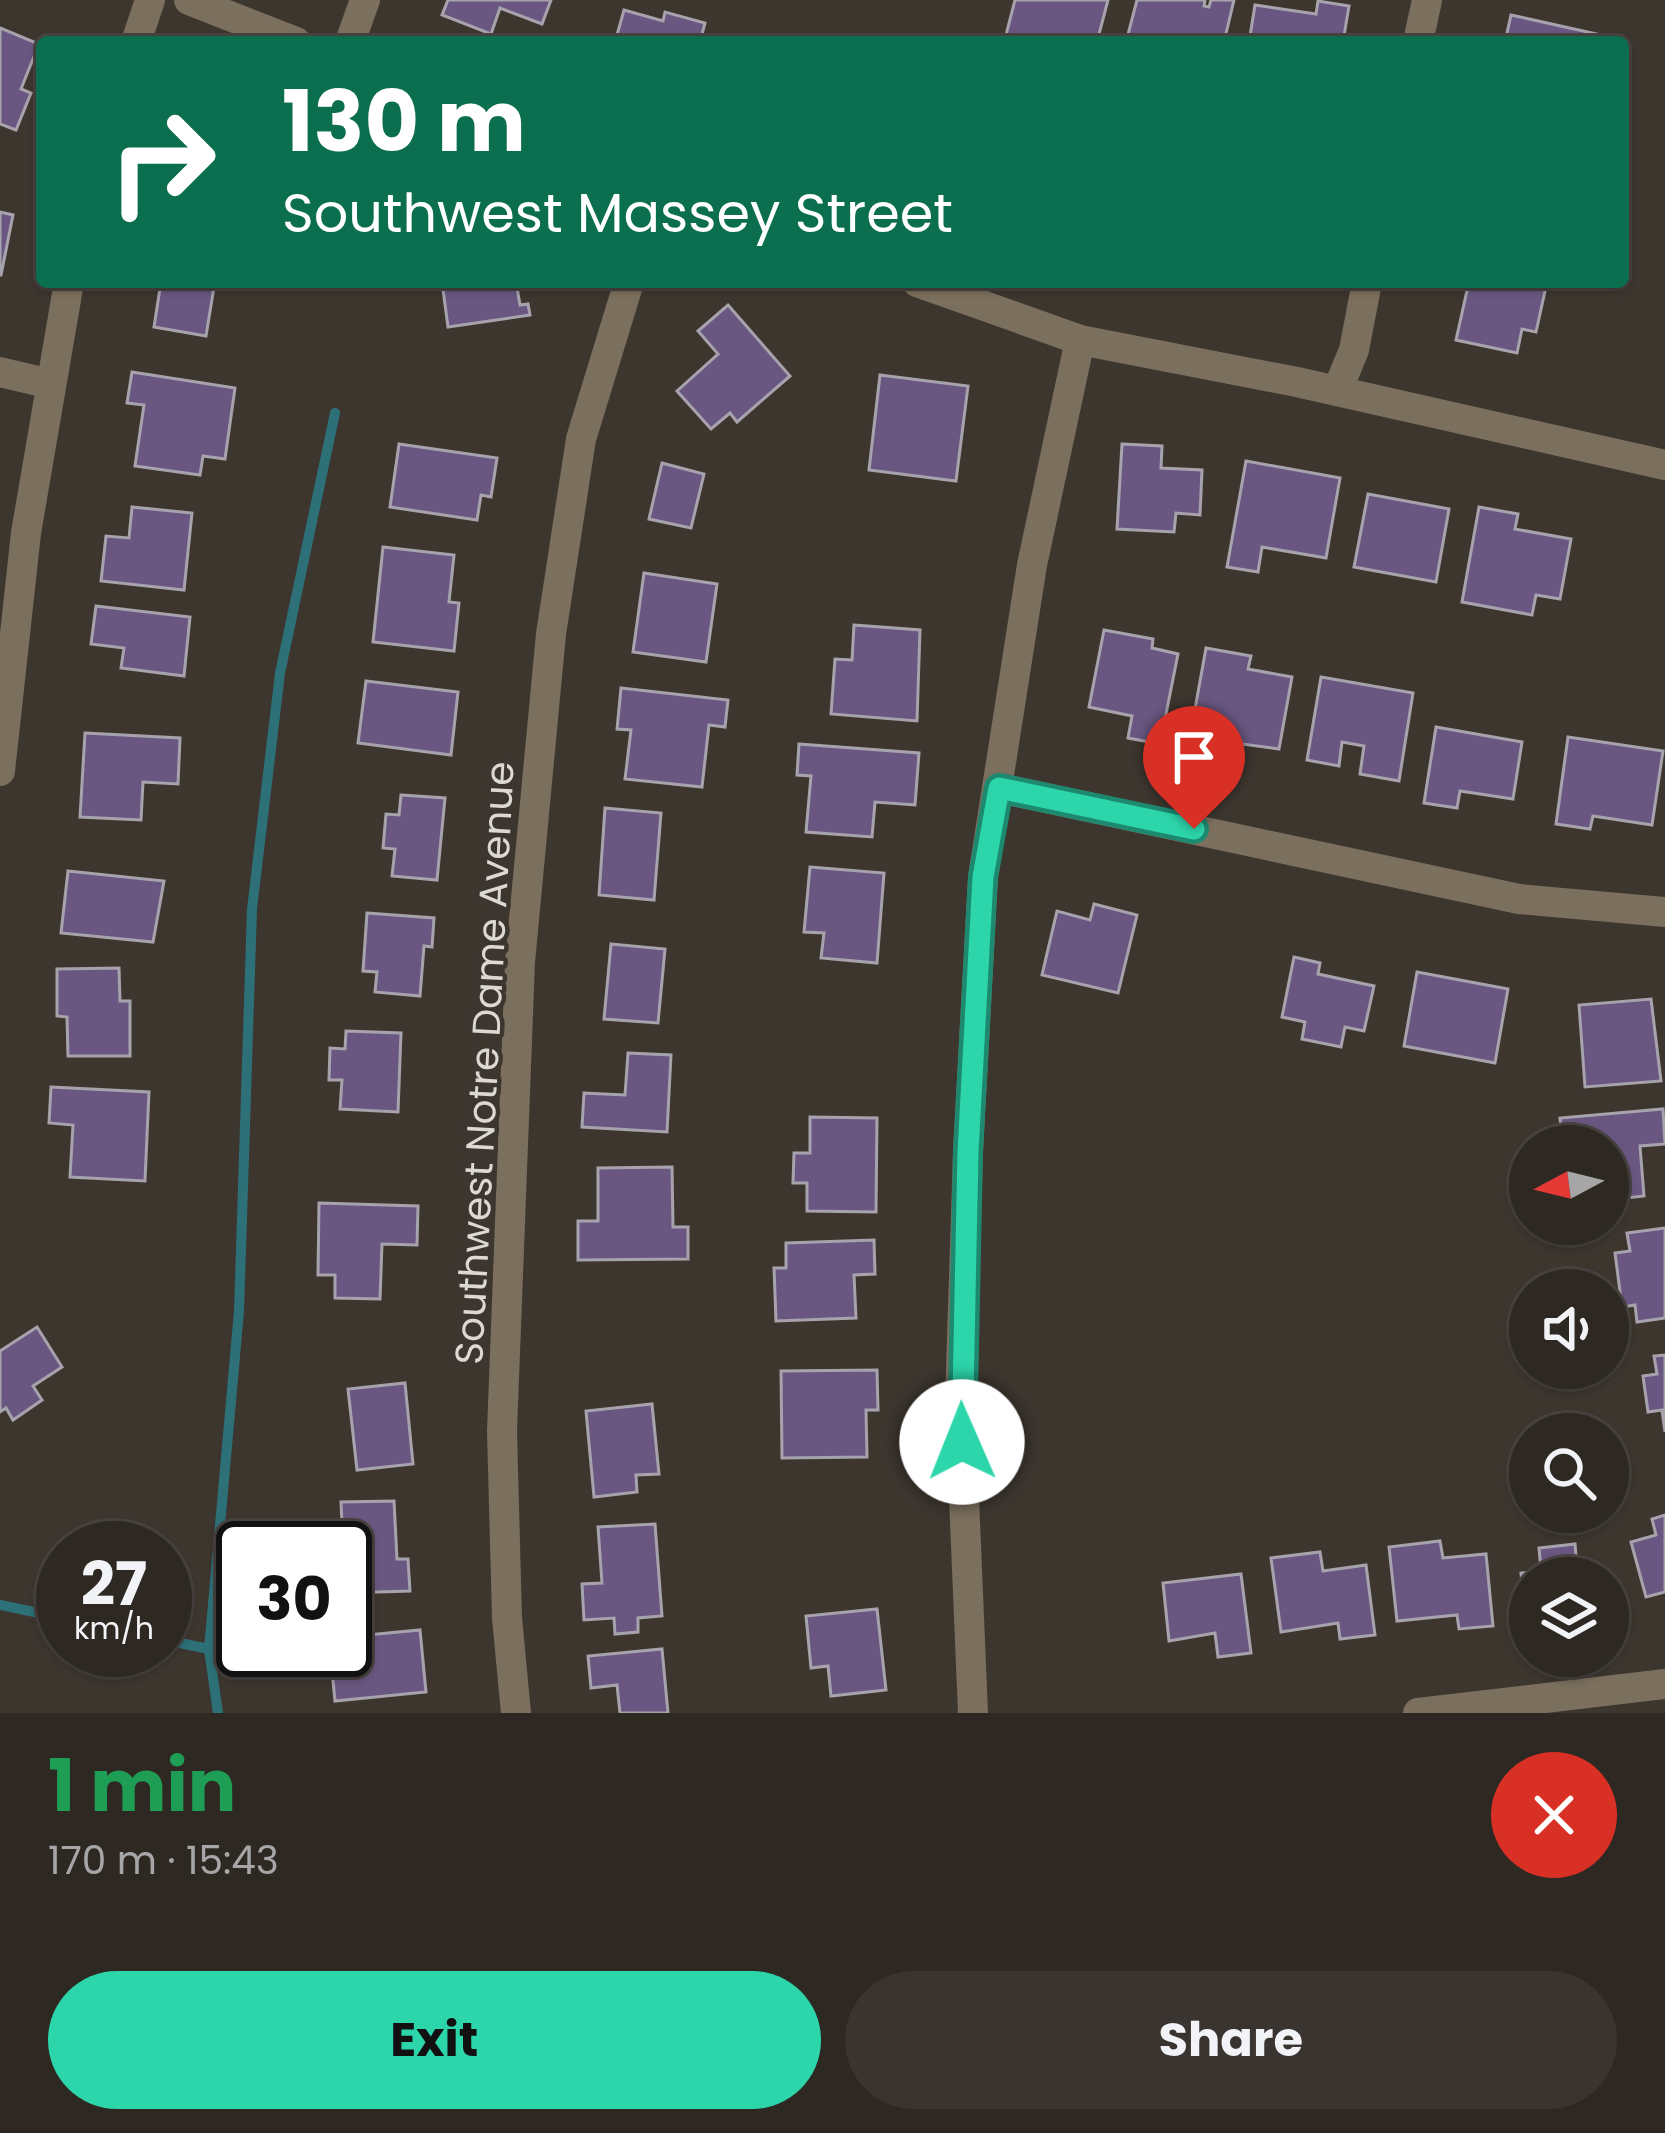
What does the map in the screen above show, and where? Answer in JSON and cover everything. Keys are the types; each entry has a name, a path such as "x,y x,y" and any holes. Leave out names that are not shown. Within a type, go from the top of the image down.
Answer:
{"street":[{"path":"138,36 150,0"},
{"path":"189,0 281,36"},
{"path":"352,36 365,0"},
{"path":"1419,36 1426,0"},
{"path":"0,771 26,533 68,288"},
{"name":"Southwest Notre Dame Avenue","path":"516,1713 507,1618 502,1430 520,962 551,634 581,439 627,288"},
{"path":"934,288 1080,340 1337,391 1665,465"},
{"path":"1337,391 1354,350 1366,288"},
{"path":"974,1713 961,1355 983,877 1031,565 1080,340"},
{"path":"0,372 51,384"},
{"path":"999,788 1519,899 1665,912"},
{"path":"1418,1713 1665,1684"}],"building":[{"path":"448,0 551,0 542,24 500,8 491,34 442,15"},
{"path":"1015,0 1108,0 1099,36 1006,35"},
{"path":"1137,0 1205,0 1204,6 1209,7 1211,0 1234,0 1225,36 1128,36"},
{"path":"1318,1 1349,6 1344,36 1250,36 1255,5 1316,14"},
{"path":"624,10 663,21 665,12 705,23 702,36 617,36"},
{"path":"1511,15 1606,36 1506,36"},
{"path":"0,28 36,43 36,52 21,89 31,93 16,130 0,124"},
{"path":"0,212 13,215 1,275 0,275"},
{"path":"160,288 214,288 206,336 154,327"},
{"path":"443,288 517,288 520,305 528,304 530,315 448,327"},
{"path":"1468,288 1546,288 1536,332 1522,329 1517,353 1456,340"},
{"path":"728,305 790,376 737,422 730,413 711,429 677,391 718,354 698,331"},
{"path":"132,372 235,388 225,459 203,456 200,475 135,466 144,405 127,403"},
{"path":"880,375 968,386 956,481 869,470"},
{"path":"399,444 497,458 491,497 481,495 477,520 390,507"},
{"path":"1122,444 1162,446 1161,468 1202,470 1200,515 1176,513 1174,532 1117,529"},
{"path":"1246,461 1340,478 1326,558 1262,547 1258,572 1227,567"},
{"path":"662,463 704,474 691,528 649,519"},
{"path":"1368,494 1449,509 1436,582 1354,567"},
{"path":"132,507 192,513 184,590 101,581 106,536 129,538"},
{"path":"1479,507 1518,514 1515,529 1571,539 1560,599 1536,595 1532,615 1462,602"},
{"path":"383,547 454,555 449,602 459,603 454,651 373,642"},
{"path":"644,573 717,584 706,662 633,652"},
{"path":"96,606 190,617 184,676 121,668 124,648 91,644"},
{"path":"854,625 920,630 917,721 831,714 835,659 852,660"},
{"path":"1104,630 1153,639 1152,648 1178,654 1160,744 1128,738 1132,716 1089,707"},
{"path":"1206,648 1251,656 1248,669 1292,677 1279,749 1190,737"},
{"path":"1321,677 1413,693 1399,781 1360,774 1364,746 1342,742 1339,766 1307,760"},
{"path":"366,681 458,692 451,755 358,743"},
{"path":"621,688 728,700 725,727 709,725 702,787 625,779 631,730 617,729"},
{"path":"1436,727 1522,742 1513,799 1460,791 1457,808 1424,803"},
{"path":"85,733 180,738 178,784 143,782 141,820 80,817"},
{"path":"1568,737 1663,751 1652,825 1593,816 1590,829 1556,824"},
{"path":"799,744 919,753 915,805 875,802 872,837 806,832 811,776 797,775"},
{"path":"401,795 445,798 437,880 392,876 395,849 383,848 386,814 399,815"},
{"path":"605,808 661,813 654,900 599,895"},
{"path":"810,867 884,873 877,963 821,958 824,933 804,932"},
{"path":"68,871 164,881 153,942 61,933"},
{"path":"1094,904 1137,915 1118,993 1042,975 1057,911 1090,920"},
{"path":"367,913 434,918 432,947 424,946 420,996 375,992 377,972 363,971"},
{"path":"611,944 665,949 658,1023 604,1019"},
{"path":"1294,957 1320,963 1318,974 1374,986 1364,1031 1345,1027 1341,1047 1302,1039 1305,1022 1282,1017"},
{"path":"119,968 120,1001 130,1001 130,1056 68,1056 67,1017 57,1016 57,969"},
{"path":"1417,972 1508,989 1495,1063 1404,1046"},
{"path":"1651,999 1661,1081 1585,1087 1579,1005"},
{"path":"346,1031 401,1033 398,1112 340,1109 342,1080 329,1080 330,1048 345,1049"},
{"path":"628,1053 671,1055 667,1132 582,1127 584,1093 625,1095"},
{"path":"51,1087 149,1092 145,1181 70,1177 73,1125 49,1123"},
{"path":"1663,1109 1665,1144 1640,1146 1644,1196 1629,1198 1629,1125 1561,1125 1560,1118"},
{"path":"810,1117 877,1118 876,1212 807,1211 807,1183 793,1183 794,1153 810,1153"},
{"path":"672,1167 673,1227 688,1227 688,1259 578,1260 578,1221 598,1221 598,1168"},
{"path":"319,1203 418,1206 417,1245 382,1244 380,1299 335,1298 335,1275 318,1275"},
{"path":"1665,1228 1665,1318 1637,1322 1635,1305 1629,1306 1629,1269 1617,1269 1615,1253 1630,1251 1629,1233"},
{"path":"874,1240 875,1274 854,1275 856,1318 776,1321 774,1268 786,1268 786,1243"},
{"path":"37,1327 62,1367 33,1386 42,1400 13,1420 6,1408 0,1412 0,1351"},
{"path":"1665,1355 1665,1432 1662,1410 1648,1412 1643,1376 1657,1374 1654,1356"},
{"path":"877,1370 878,1410 866,1410 867,1457 782,1458 781,1371"},
{"path":"405,1383 413,1464 357,1470 348,1389"},
{"path":"652,1404 659,1474 636,1475 637,1492 594,1497 586,1411"},
{"path":"394,1501 397,1559 408,1559 410,1591 372,1592 372,1521 342,1521 341,1502"},
{"path":"1665,1515 1665,1592 1646,1597 1631,1542 1656,1535 1652,1519"},
{"path":"655,1524 662,1616 638,1618 638,1632 615,1634 614,1618 584,1620 582,1584 602,1583 598,1527"},
{"path":"1440,1541 1443,1558 1486,1554 1493,1626 1459,1629 1457,1615 1397,1621 1389,1547"},
{"path":"1575,1544 1576,1557 1540,1557 1539,1548"},
{"path":"1320,1552 1323,1571 1366,1565 1375,1635 1340,1639 1338,1623 1281,1632 1271,1558"},
{"path":"1241,1574 1251,1653 1218,1657 1215,1633 1169,1641 1163,1583"},
{"path":"877,1609 886,1690 831,1696 828,1666 811,1668 806,1616"},
{"path":"420,1630 426,1692 335,1701 333,1677 372,1677 372,1634"},
{"path":"662,1649 668,1713 620,1713 617,1685 591,1688 588,1656"}],"waterway":[{"path":"218,1713 209,1649 239,1311 252,909 280,673 335,413"},
{"path":"0,1605 36,1612"},
{"path":"192,1646 209,1649"}],"route":[{"path":"962,1442 968,1152 983,877 999,788 1194,829"}]}
